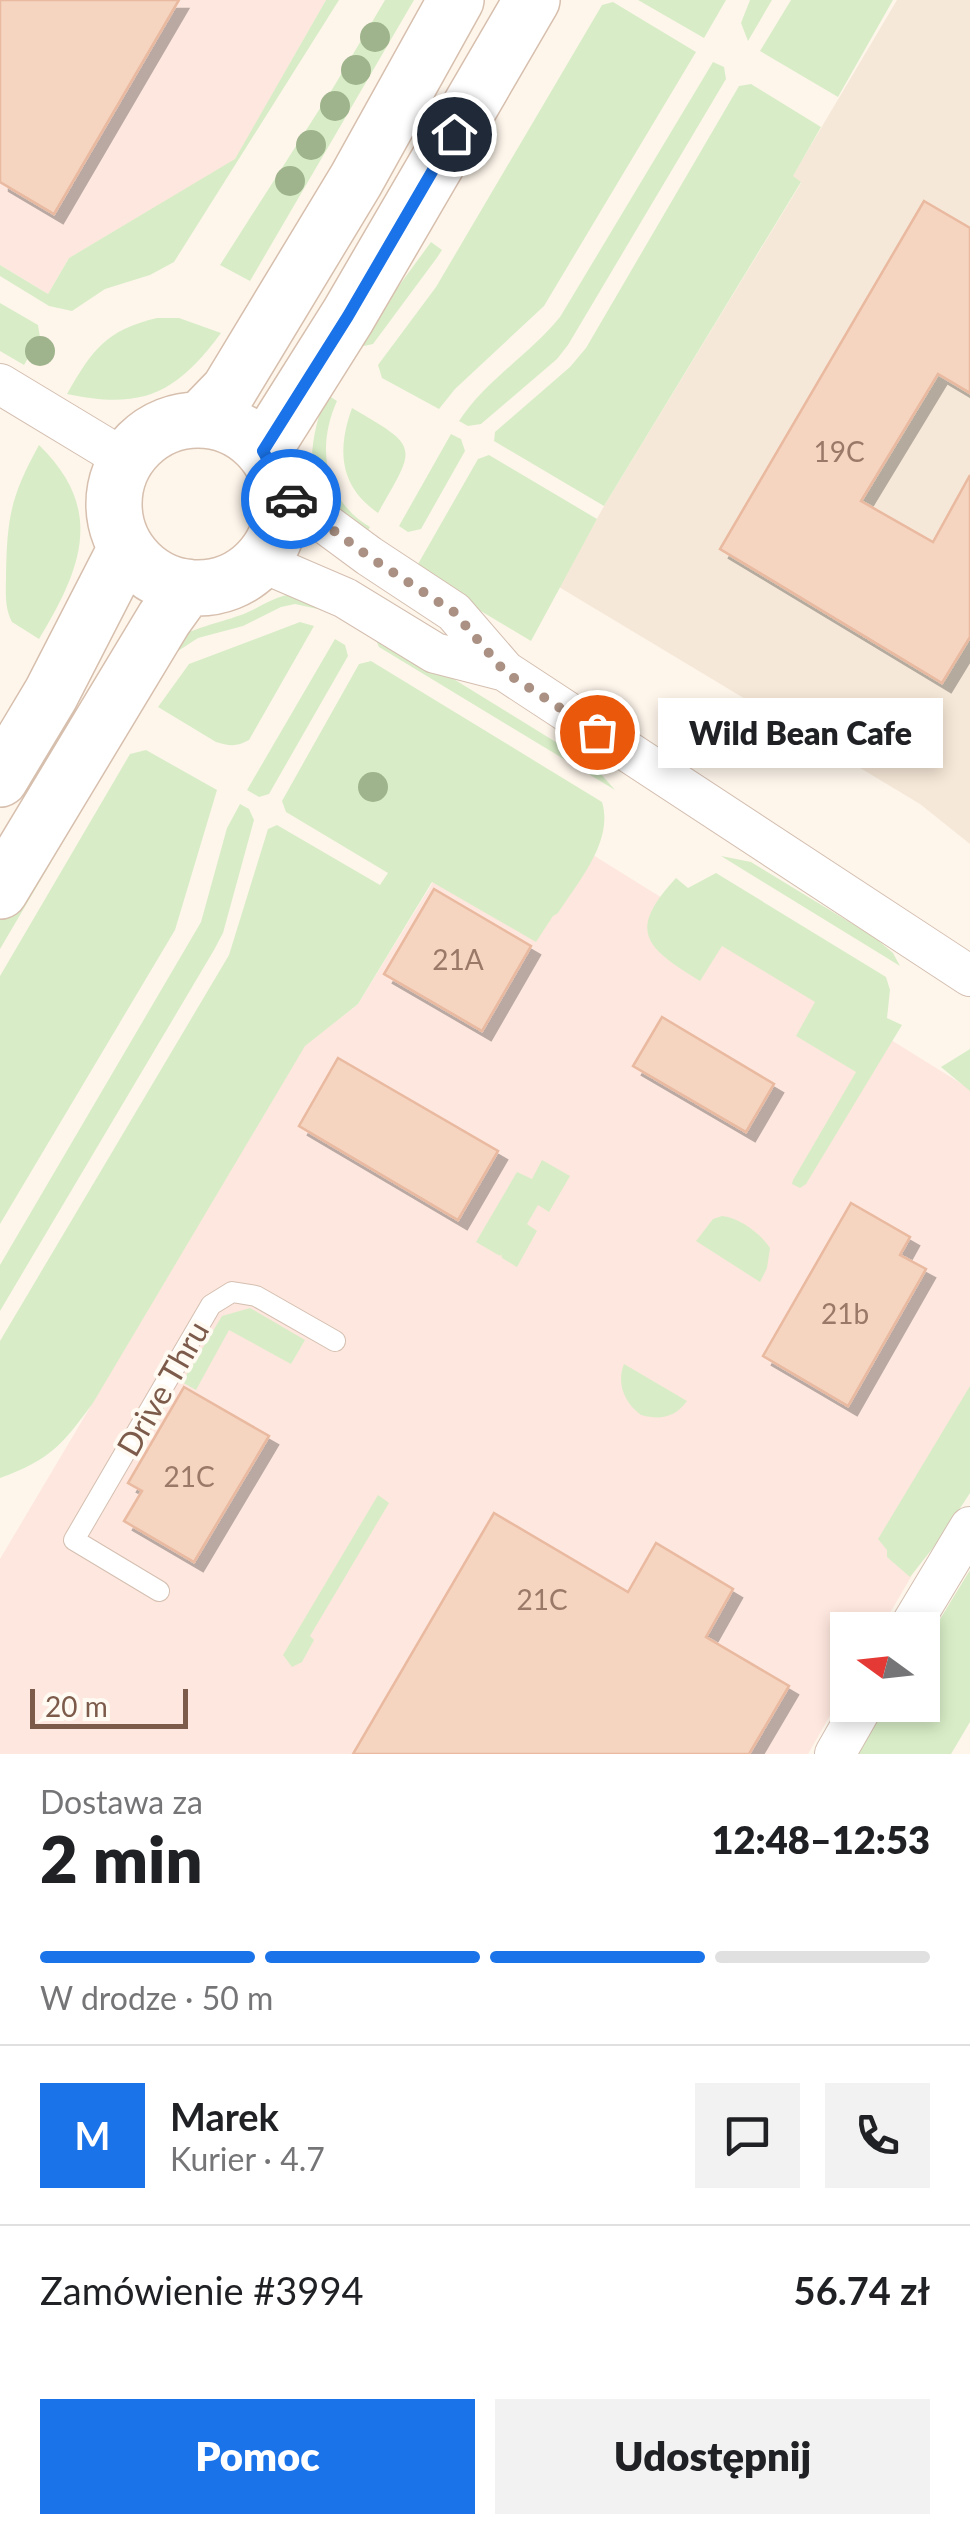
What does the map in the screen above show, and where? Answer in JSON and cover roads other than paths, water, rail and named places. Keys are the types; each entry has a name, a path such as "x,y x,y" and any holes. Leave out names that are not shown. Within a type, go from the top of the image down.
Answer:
{"main road":[{"path":"200,420 230,390 356,180 456,0"},
{"path":"272,471 348,316 532,0"},
{"path":"200,420 236,428 272,471 280,516 273,540 259,561 238,578 213,587 186,587 151,574 126,548 116,526 114,504 117,481 126,460 140,443 179,422 200,420"},
{"path":"0,780 51,694 126,548"},
{"path":"0,891 186,587"}],"street":[{"path":"0,384 126,460"},
{"path":"272,471 368,556 454,612 505,672 970,976"},
{"path":"259,561 345,598 434,652 505,672"},
{"path":"919,1612 970,1526"},
{"path":"835,1754 853,1722"}],"lane":[{"name":"Drive Thru","path":"159,1591 74,1540 199,1324 218,1298 232,1292 256,1296 335,1341"}],"place":[{"name":"Wild Bean Cafe","path":"597,732"}]}
